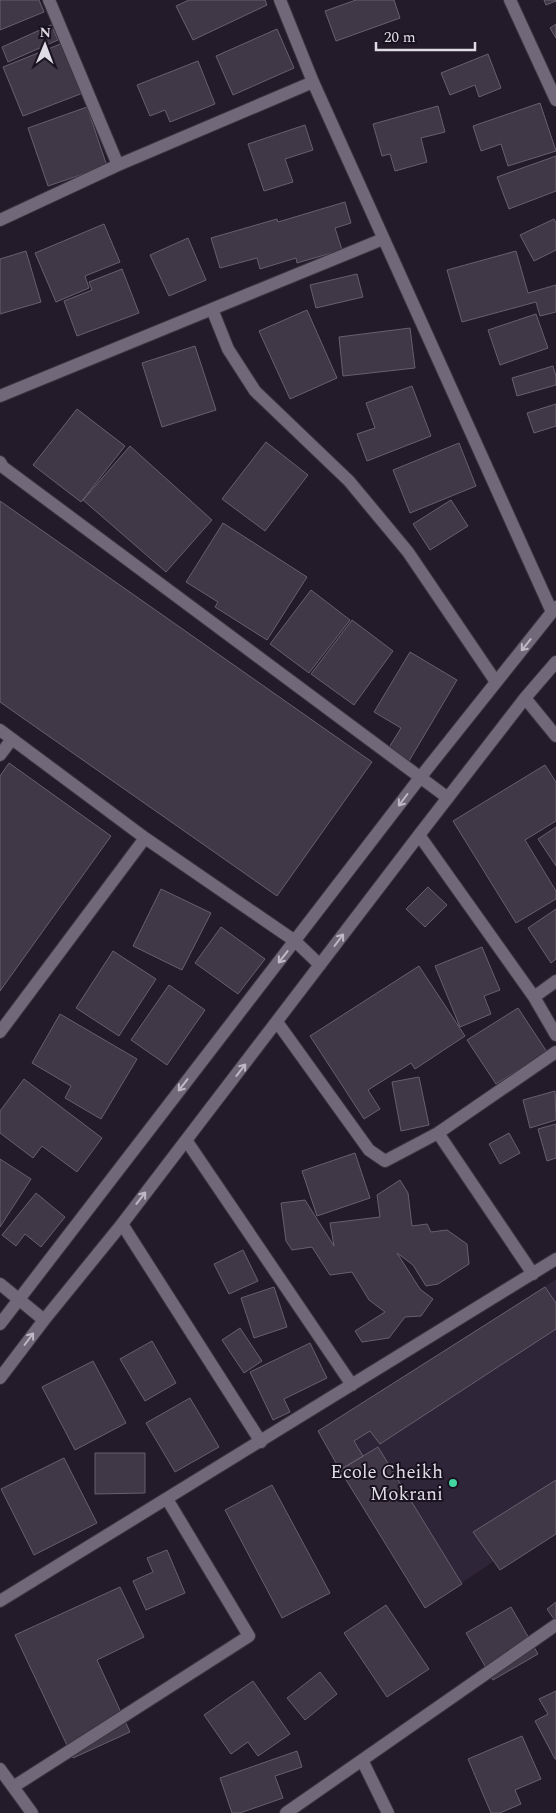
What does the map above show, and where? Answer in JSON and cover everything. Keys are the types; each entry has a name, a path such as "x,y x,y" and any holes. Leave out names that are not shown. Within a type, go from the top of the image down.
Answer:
{"street":[{"path":"49,0 118,165"},
{"path":"0,1324 419,779 554,610 383,238 313,82 280,0"},
{"path":"510,0 556,100"},
{"path":"0,220 118,165 313,82"},
{"path":"0,396 383,238"},
{"path":"212,309 228,349 255,391 349,481 408,552 496,682"},
{"path":"0,462 3,467 419,779 448,798"},
{"path":"0,1378 44,1320 122,1224 525,698 556,662"},
{"path":"525,698 556,736"},
{"path":"0,730 145,838 295,941 320,965"},
{"path":"0,755 12,739"},
{"path":"419,835 534,997 556,1036"},
{"path":"0,1032 145,838"},
{"path":"534,997 556,980"},
{"path":"277,1022 369,1150 385,1160 438,1132 556,1052"},
{"path":"438,1132 533,1274"},
{"path":"186,1140 352,1385"},
{"path":"122,1224 261,1442"},
{"path":"0,1601 556,1259"},
{"path":"0,1284 44,1320"},
{"path":"13,1787 249,1636 167,1499"},
{"path":"286,1813 556,1625"},
{"path":"362,1760 388,1813"},
{"path":"1,1774 32,1813"}],"shaded area":[{"name":"Ecole Cheikh Mokrani","path":"556,1279 556,1534 500,1570 494,1561 425,1608 318,1431"}],"building":[{"path":"0,0 39,0 44,12 0,30"},
{"path":"189,0 265,0 267,5 193,40 176,6"},
{"path":"356,0 394,0 400,18 336,41 325,11"},
{"path":"544,0 556,0 556,1 546,5"},
{"path":"556,24 556,38 550,28"},
{"path":"51,25 58,40 8,62 2,47"},
{"path":"277,29 294,68 233,95 216,56"},
{"path":"63,43 83,93 23,116 3,67"},
{"path":"488,54 501,88 479,97 475,85 450,95 441,73"},
{"path":"198,61 215,104 170,122 165,110 150,116 137,85"},
{"path":"540,103 556,151 508,166 501,144 481,151 473,126"},
{"path":"438,106 445,132 421,138 427,162 395,171 390,154 382,156 373,124"},
{"path":"87,107 107,166 48,186 28,128"},
{"path":"305,125 313,150 285,159 293,182 264,191 248,144"},
{"path":"556,156 556,191 509,209 497,177"},
{"path":"345,202 351,223 335,228 342,250 297,263 296,258 260,269 257,258 220,268 211,238 277,219 278,222"},
{"path":"554,219 556,223 556,250 534,261 520,235"},
{"path":"104,224 120,262 85,276 89,288 56,302 35,253"},
{"path":"188,238 206,280 169,296 150,255"},
{"path":"26,251 41,302 0,314 0,259"},
{"path":"516,251 528,293 556,285 556,312 540,316 536,302 462,322 447,270"},
{"path":"122,269 139,313 77,336 64,301 92,290 89,282"},
{"path":"357,274 363,297 316,308 310,285"},
{"path":"307,310 337,378 290,399 259,331"},
{"path":"536,314 548,348 500,365 488,330"},
{"path":"410,328 415,368 343,376 339,337"},
{"path":"195,346 216,410 162,427 142,363"},
{"path":"553,366 556,385 517,396 512,378"},
{"path":"412,386 431,436 367,461 357,434 375,428 366,403"},
{"path":"556,404 556,426 534,433 527,413"},
{"path":"77,409 125,446 81,502 33,465"},
{"path":"266,442 308,475 265,531 222,499"},
{"path":"459,443 476,486 410,513 393,470"},
{"path":"130,446 212,520 166,572 83,500"},
{"path":"451,500 468,526 430,550 413,524"},
{"path":"0,501 372,762 277,896 0,702"},
{"path":"223,523 307,577 267,640 215,607 218,602 186,582"},
{"path":"311,590 350,620 309,673 270,644"},
{"path":"352,620 393,651 354,705 311,674"},
{"path":"410,652 457,680 409,761 388,749 401,728 374,712"},
{"path":"9,763 111,836 0,991 0,776"},
{"path":"545,765 556,782 556,821 525,840 556,891 556,899 516,923 453,821"},
{"path":"556,827 556,866 538,839"},
{"path":"428,887 447,905 425,927 406,909"},
{"path":"161,889 211,913 182,970 133,946"},
{"path":"556,909 556,959 551,963 528,928"},
{"path":"221,927 265,959 238,994 195,963"},
{"path":"482,947 500,990 484,996 491,1014 460,1027 435,966"},
{"path":"113,951 156,979 119,1036 76,1008"},
{"path":"419,966 465,1036 415,1069 411,1063 368,1090 380,1109 364,1119 310,1036"},
{"path":"169,985 205,1010 167,1065 131,1040"},
{"path":"518,1008 547,1052 496,1084 467,1040"},
{"path":"60,1014 137,1059 101,1119 65,1098 71,1086 32,1063"},
{"path":"419,1077 429,1125 401,1131 392,1082"},
{"path":"24,1079 102,1138 77,1172 42,1146 33,1158 0,1133 0,1111"},
{"path":"555,1091 556,1120 530,1128 523,1100"},
{"path":"556,1124 556,1158 547,1161 538,1129"},
{"path":"509,1133 520,1153 500,1164 489,1144"},
{"path":"355,1153 370,1198 317,1216 302,1171"},
{"path":"0,1159 31,1179 0,1227"},
{"path":"400,1180 408,1193 412,1226 427,1224 431,1232 447,1230 467,1244 469,1264 438,1284 426,1286 413,1265 397,1253 420,1289 433,1299 421,1316 405,1317 389,1338 362,1342 355,1331 385,1312 369,1300 352,1272 330,1275 312,1247 292,1250 286,1241 281,1203 305,1200 334,1246 330,1223 380,1217 377,1195"},
{"path":"36,1193 65,1217 41,1247 25,1234 16,1246 2,1235"},
{"path":"243,1250 258,1281 229,1294 214,1264"},
{"path":"274,1287 287,1327 254,1338 241,1298"},
{"path":"545,1287 556,1303 556,1329 380,1444 370,1431 354,1441 363,1456 340,1470 318,1431"},
{"path":"240,1328 262,1361 244,1373 222,1340"},
{"path":"152,1341 176,1383 145,1401 120,1359"},
{"path":"310,1343 327,1378 284,1399 290,1412 273,1420 250,1372"},
{"path":"93,1361 126,1423 75,1450 42,1387"},
{"path":"190,1398 219,1447 175,1472 146,1423"},
{"path":"378,1447 462,1584 425,1608 340,1470"},
{"path":"95,1453 145,1453 145,1493 95,1494"},
{"path":"64,1458 97,1523 34,1555 1,1489"},
{"path":"556,1480 556,1534 500,1570 473,1532"},
{"path":"272,1485 330,1593 282,1618 225,1510"},
{"path":"167,1550 185,1593 146,1610 133,1581 153,1572 147,1558"},
{"path":"120,1587 144,1637 97,1660 130,1732 73,1758 15,1635"},
{"path":"556,1602 556,1622 547,1609"},
{"path":"386,1605 429,1669 387,1697 344,1633"},
{"path":"511,1607 538,1654 493,1680 466,1633"},
{"path":"320,1672 337,1694 305,1720 287,1698"},
{"path":"253,1681 290,1734 258,1756 248,1742 231,1754 204,1715"},
{"path":"556,1691 555,1759 535,1721 548,1714 539,1699"},
{"path":"522,1736 541,1779 515,1790 521,1804 500,1813 491,1813 468,1759"},
{"path":"297,1751 302,1767 275,1776 283,1798 240,1813 232,1813 220,1778"}],"place":[{"name":"Ecole Cheikh Mokrani","path":"453,1483"}]}
